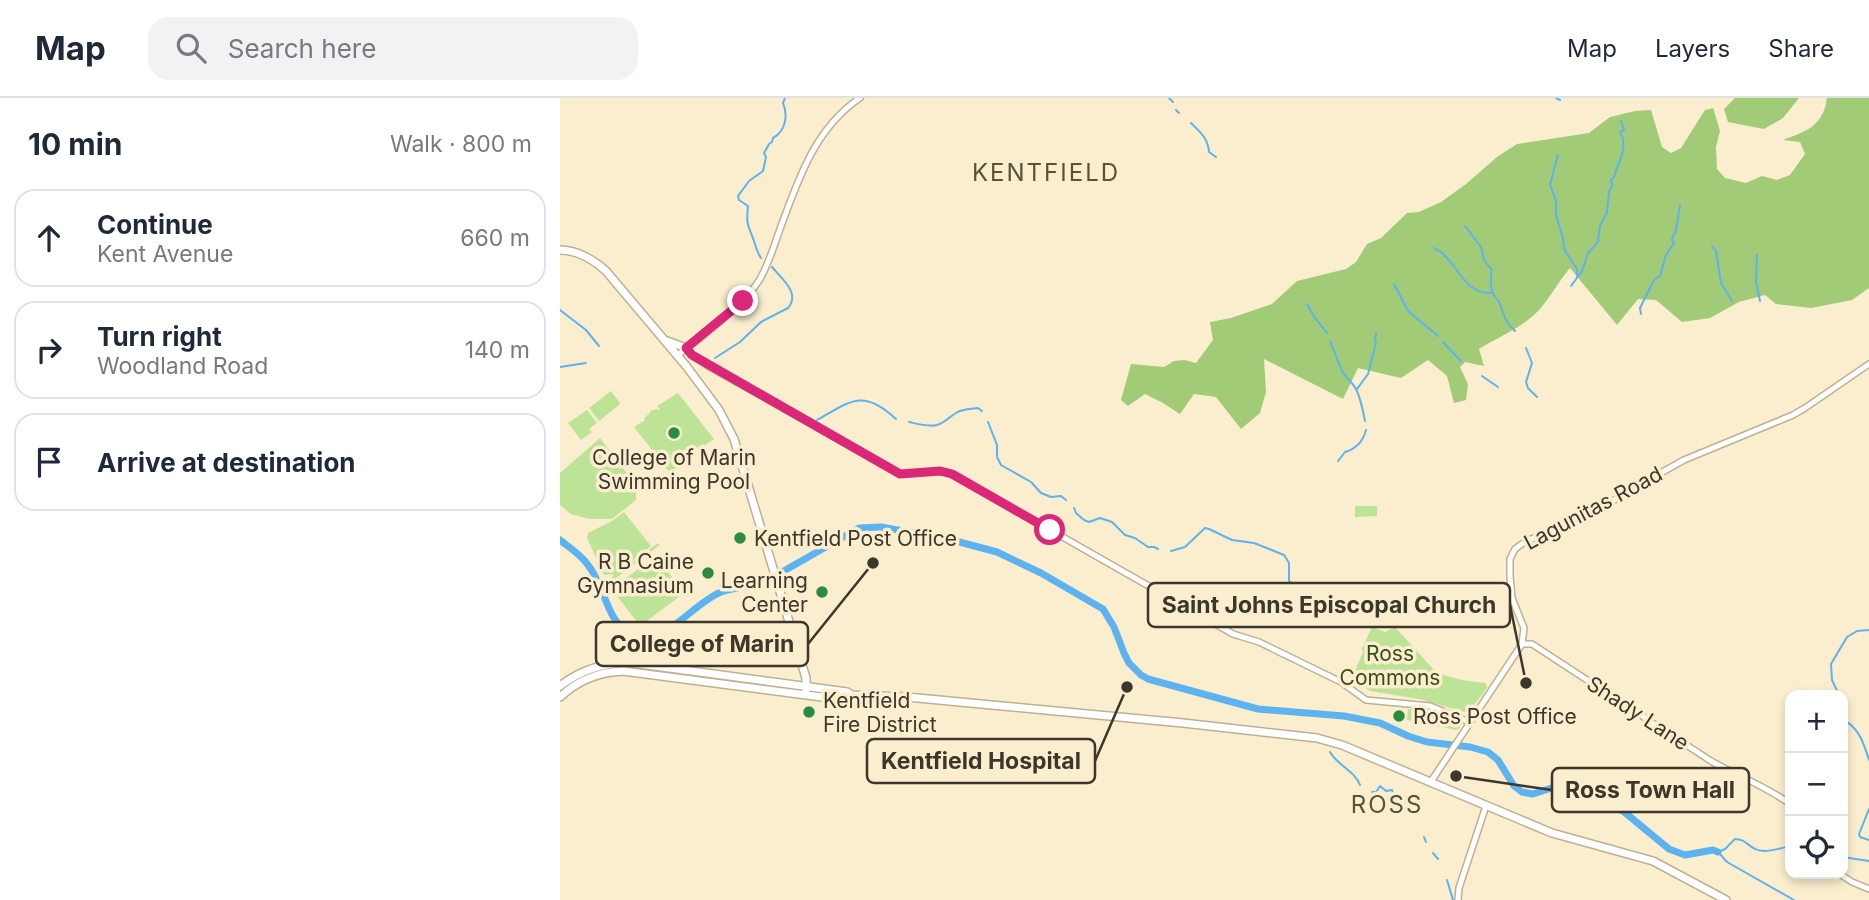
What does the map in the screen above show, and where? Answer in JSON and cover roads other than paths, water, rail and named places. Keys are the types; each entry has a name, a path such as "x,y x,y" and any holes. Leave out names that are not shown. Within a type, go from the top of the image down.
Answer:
{"main road":[{"path":"560,250 580,254 597,263 615,280 719,410 732,434 806,678 806,691"},
{"path":"665,341 686,348"},
{"path":"560,686 590,669 611,663 623,663 806,691"},
{"path":"560,697 583,680 612,671 623,671 806,691 914,698 1317,738 1342,745 1552,833 1653,862 1726,900"}],"street":[{"path":"677,356 743,301 754,288 766,266 793,192 810,155 836,117 860,98"},
{"path":"686,348 708,366 900,474 940,471 952,474 1233,634 1259,642 1341,681 1366,700 1430,706 1469,722"},
{"name":"Lagunitas Road","path":"1522,644 1524,628 1512,598 1510,576 1510,559 1515,549 1526,541 1571,524 1598,510 1684,460 1793,415 1869,364"},
{"path":"1430,783 1522,644"},
{"name":"Shady Lane","path":"1522,644 1533,645 1711,761 1735,775 1769,789 1785,800"},
{"path":"1458,900 1459,888 1486,806"},
{"path":"1848,879 1869,889"}],"waterway":[{"path":"761,258 748,225 748,206 739,200 738,196 749,181 763,171 766,157 764,153 785,122 785,98"},
{"path":"1169,98 1173,102"},
{"path":"1556,98 1560,100"},
{"path":"1176,110 1179,113"},
{"path":"1571,286 1582,271 1588,253 1598,242 1600,226 1607,212 1611,180 1623,149 1620,132 1624,130 1621,121"},
{"path":"1191,123 1205,139 1209,152 1216,157"},
{"path":"1558,155 1550,184 1556,201 1556,215 1564,249 1577,269 1577,276"},
{"path":"1641,314 1640,308 1654,280 1660,276 1666,255 1674,243 1672,239 1680,205"},
{"path":"1465,226 1481,247 1484,260 1492,270 1493,294 1500,303 1506,320 1515,331"},
{"path":"1712,246 1716,251 1721,283 1732,301"},
{"path":"1434,248 1449,260 1467,283 1482,292 1493,293"},
{"path":"1757,255 1756,282 1760,301"},
{"path":"715,358 740,342 761,322 788,308 791,291 772,267"},
{"path":"1394,284 1408,311 1438,336"},
{"path":"1307,304 1327,333"},
{"path":"560,310 586,330 599,346"},
{"path":"1357,389 1368,374 1376,333"},
{"path":"1330,341 1342,371 1358,393 1365,421"},
{"path":"1443,342 1461,361"},
{"path":"1526,348 1532,363 1526,382 1537,397"},
{"path":"560,367 586,363"},
{"path":"1482,376 1498,387"},
{"path":"817,420 839,407 857,401 875,403 896,419"},
{"path":"909,422 934,426 961,411 978,408 982,411"},
{"path":"988,422 1001,465 1031,482 1041,493 1051,497 1061,496 1066,500"},
{"path":"1338,461 1345,452 1358,444 1366,430"},
{"path":"1074,508 1084,520 1089,522 1100,518 1112,522 1125,535 1158,549"},
{"path":"560,540 582,558 592,571 614,618 627,632 641,638 668,630 721,592 768,580 859,528 881,527 952,540 997,552 1041,573 1103,609 1114,627 1129,663 1148,679 1258,709 1344,716 1380,723 1427,742 1488,752 1498,760 1514,786 1522,792 1533,794 1564,784 1574,785 1597,802 1623,811 1669,849 1685,855 1713,850 1718,852"},
{"path":"1171,551 1185,547 1205,528 1209,529 1232,540 1254,543 1284,555 1289,563 1289,581 1296,585"},
{"path":"1312,587 1321,586 1327,600"},
{"path":"1364,609 1377,621 1395,624"},
{"path":"1837,690 1832,680 1831,664 1847,637 1857,631 1869,630"},
{"path":"1848,722 1863,742 1869,760"},
{"path":"1330,752 1360,785"},
{"path":"1372,792 1376,792 1380,786 1386,791 1392,790 1396,802 1404,799 1405,803 1401,807 1408,813"},
{"path":"1869,809 1859,834 1869,840"},
{"path":"1424,837 1426,842"},
{"path":"1785,847 1763,851 1735,839 1718,852 1727,862 1794,900"},
{"path":"1433,853 1438,859"},
{"path":"1848,858 1869,861"},
{"path":"1447,880 1453,900"}],"place":[{"name":"College of Marin Swimming Pool","path":"674,433"},
{"name":"Kentfield Post Office","path":"740,538"},
{"name":"College of Marin","path":"873,563"},
{"name":"R B Caine Gymnasium","path":"708,573"},
{"name":"Learning Center","path":"822,592"},
{"name":"Saint Johns Episcopal Church","path":"1526,683"},
{"name":"Kentfield Hospital","path":"1127,687"},
{"name":"Kentfield Fire District","path":"809,712"},
{"name":"Ross Post Office","path":"1399,716"},
{"name":"Ross Town Hall","path":"1456,776"}],"district":[{"name":"KENTFIELD","path":"1046,172"},
{"name":"ROSS","path":"1387,804"}],"park label":[{"name":"Ross Commons","path":"1390,665"}]}
